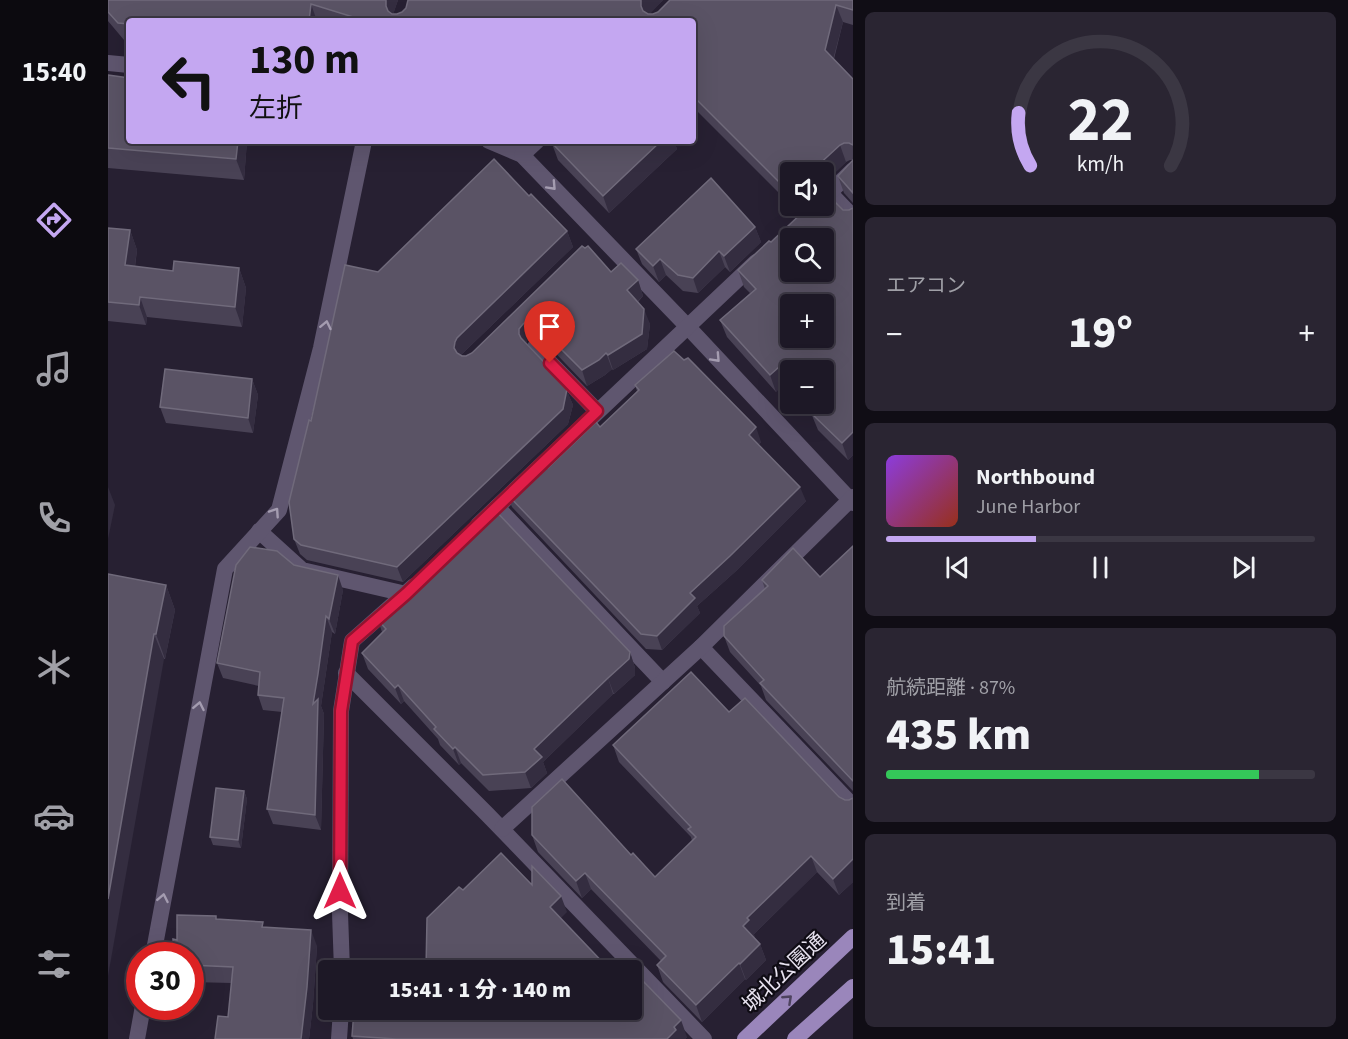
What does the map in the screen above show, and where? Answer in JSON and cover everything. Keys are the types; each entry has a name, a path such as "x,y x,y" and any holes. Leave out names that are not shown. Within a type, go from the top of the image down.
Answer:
{"main road":[{"name":"城北公園通","path":"745,1039 853,937"},
{"path":"795,1039 853,987"}],"street":[{"path":"108,63 126,66"},
{"path":"156,942 225,569 279,510 321,348 363,144"},
{"path":"496,144 522,155 594,241 687,326 852,500 701,647 502,829"},
{"path":"522,155 534,144"},
{"path":"834,188 853,170"},
{"path":"834,202 853,217"},
{"path":"464,539 766,252"},
{"path":"535,347 597,411"},
{"path":"497,507 663,682"},
{"path":"260,531 302,570 406,594"},
{"path":"342,960 341,711 352,641 422,578"},
{"path":"701,647 853,806"},
{"path":"346,673 502,829 704,1039"},
{"path":"137,1039 140,1020"},
{"path":"339,1039 340,1020"}],"building":[{"path":"108,0 386,0 388,11 397,14 406,8 408,0 641,0 643,11 653,14 670,0 853,0 853,10 836,5 825,50 853,79 853,145 844,143 840,145 822,162 780,162 780,183 696,99 696,18 356,18 311,4 309,18 126,18 126,24 118,23 108,12"},
{"path":"108,75 126,78 126,144 238,144 236,159 108,148"},
{"path":"553,144 658,144 603,196"},
{"path":"494,159 567,231 457,338 454,348 457,353 466,356 472,353 582,246 585,248 588,246 611,272 621,263 638,280 627,290 644,309 642,334 608,355 606,353 582,370 536,324 527,321 519,329 519,334 563,382 567,389 563,409 397,567 301,545 294,539 289,502 309,420 311,421 345,265 378,272"},
{"path":"853,160 853,193 838,176"},
{"path":"711,178 755,227 724,256 719,251 693,278 678,275 660,259 653,266 636,249"},
{"path":"834,201 843,210 853,208 853,432 842,443 812,414 834,414 834,360 780,360 780,366 770,375 720,320 756,289 738,270 780,234 780,282 834,282 834,228 786,228 799,216 834,216"},
{"path":"108,228 130,230 125,265 173,271 174,261 239,268 235,307 140,297 139,305 108,302"},
{"path":"674,351 684,360 688,358 756,427 749,435 800,487 690,593 695,598 657,636 641,634 506,493 554,447 549,467 596,422 600,427 639,390 635,385"},
{"path":"165,369 252,379 248,418 160,407"},
{"path":"491,506 630,652 629,659 534,749 542,757 525,772 483,775 434,729 436,727 398,685 395,688 362,653 386,629 378,620 427,574 421,573"},
{"path":"853,546 853,781 760,683 764,680 724,636 724,626 768,586 762,580 793,548 820,577"},
{"path":"250,547 277,551 294,565 338,575 329,619 326,616 313,704 318,699 315,815 267,809 284,698 258,695 260,672 217,663 236,565"},
{"path":"108,574 166,585 156,634 154,634 108,899"},
{"path":"691,672 729,712 745,698 839,797 845,800 853,798 853,859 833,879 811,856 747,918 749,920 743,926 760,944 696,1005 657,965 666,956 585,873 576,881 532,835 532,807 562,779 631,855 633,853 655,877 696,837 688,829 691,827 613,745"},
{"path":"216,788 244,791 238,840 210,837"},
{"path":"501,853 532,885 532,866 561,896 550,907 600,960 426,960 427,918 459,887 463,890"},
{"path":"177,915 216,916 216,919 263,922 262,927 311,930 301,1039 215,1039 218,1016 228,1017 233,967 204,966 204,942 173,942 173,939 177,940"},
{"path":"642,980 681,1020 674,1027 676,1030 667,1039 396,1039 352,1036 353,1020 642,1020"}],"route":[{"path":"340,891 341,711 352,641 406,594 597,411 550,363"}]}
